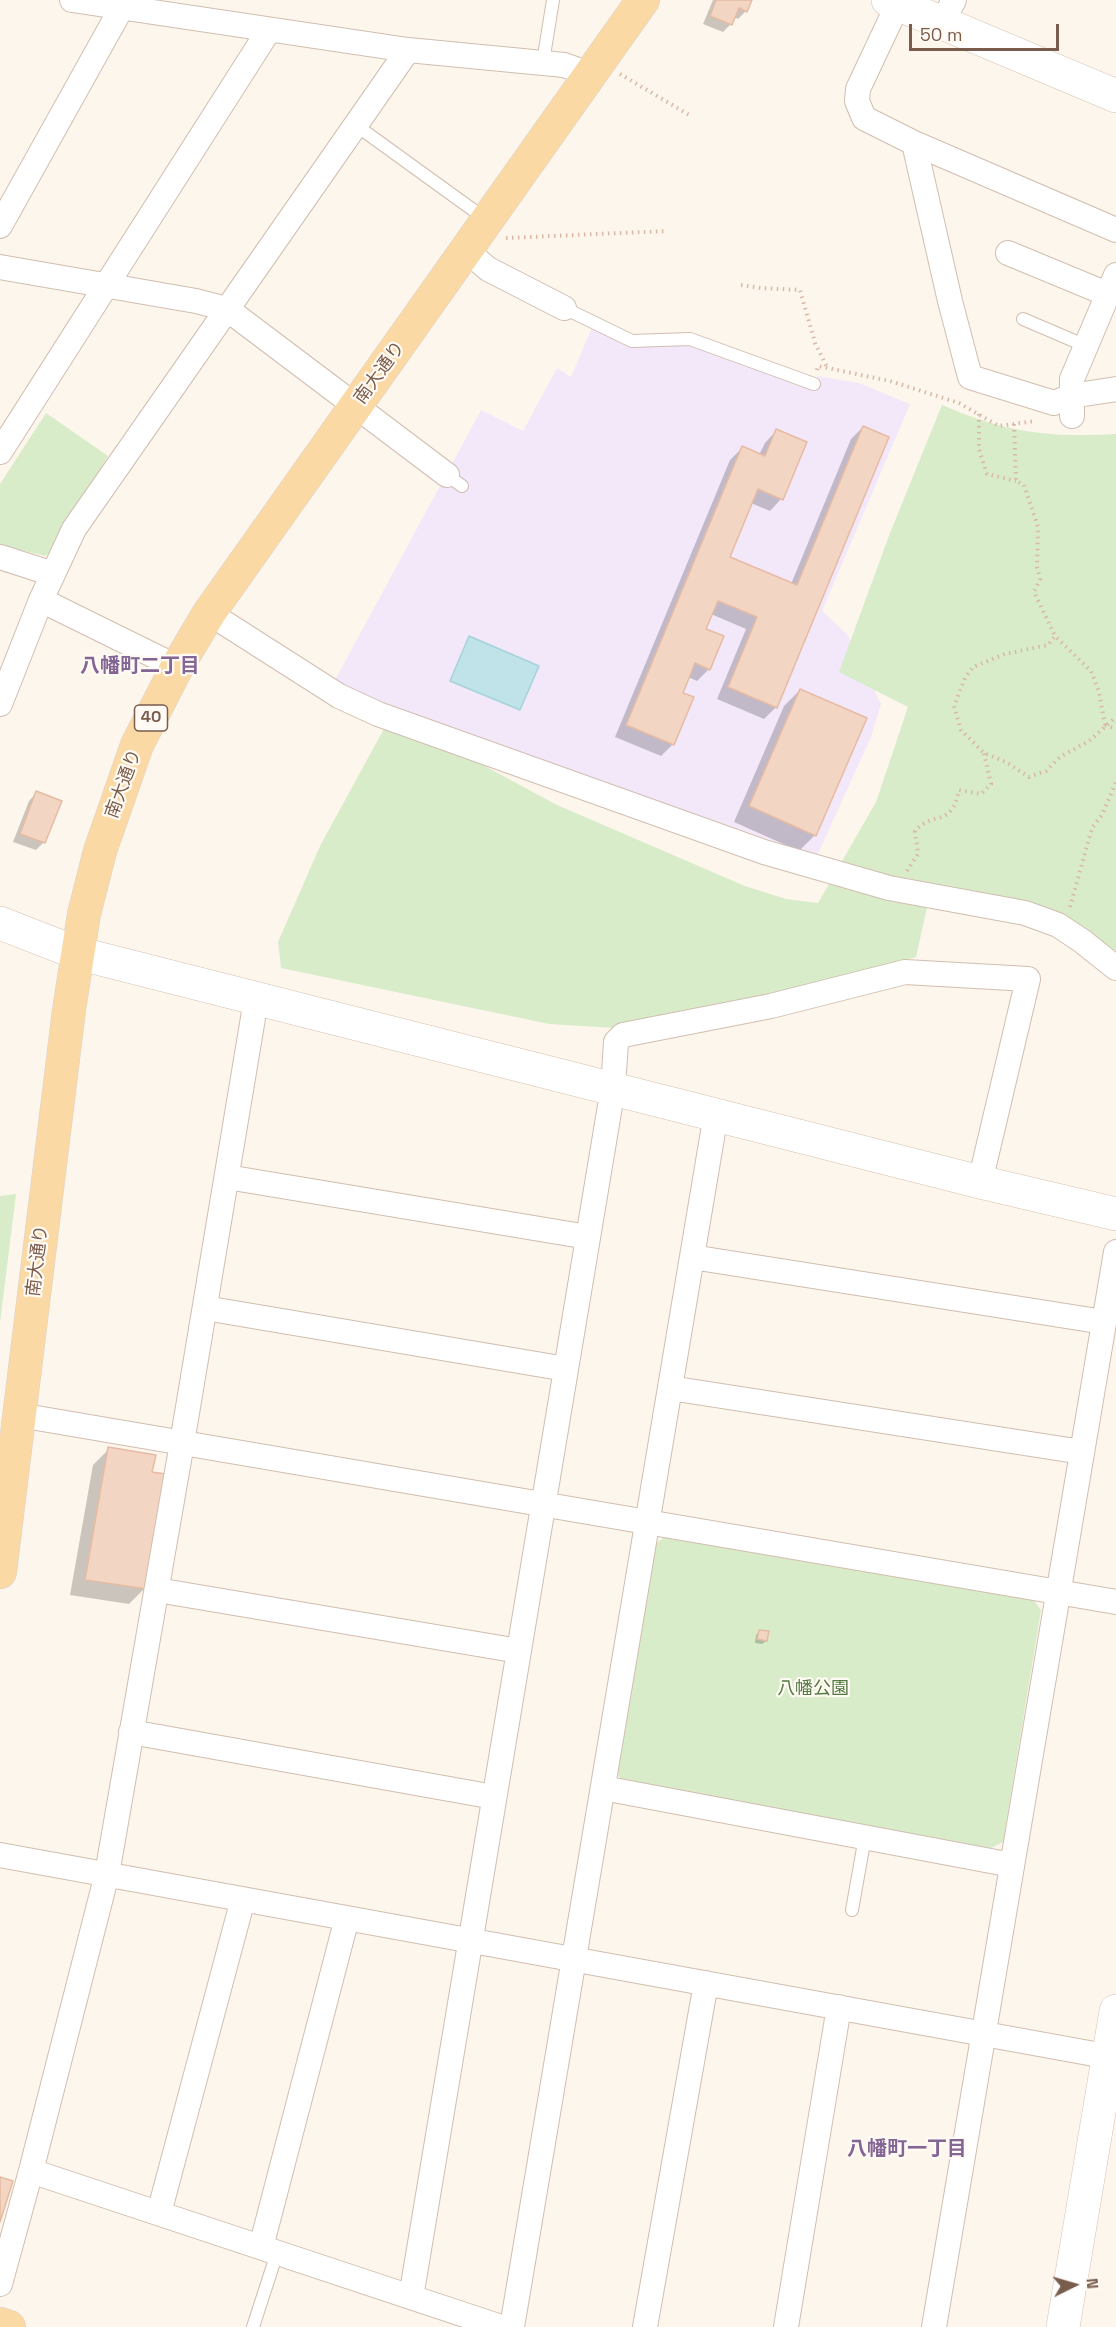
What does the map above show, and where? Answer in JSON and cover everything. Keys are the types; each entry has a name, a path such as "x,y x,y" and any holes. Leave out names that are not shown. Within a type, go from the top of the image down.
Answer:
{"main road":[{"name":"南大通り","path":"0,1572 84,914 100,851 137,745 177,667 209,613 467,251 495,229 603,76 643,0"},
{"path":"0,2324 9,2327"}],"street":[{"path":"72,0 124,3 269,30 408,50 543,62 603,76"},
{"path":"1116,96 948,11 893,2 858,89 857,101 864,118 914,143 1116,230"},
{"path":"0,226 124,3"},
{"path":"0,452 11,416 107,285 269,30"},
{"path":"2,693 74,529 408,50"},
{"path":"914,143 970,377 1054,404 1072,406 1116,389"},
{"path":"467,251 488,268 564,308"},
{"path":"1008,253 1112,284 1072,379 1072,406"},
{"path":"0,267 196,301 227,309 454,480"},
{"path":"0,557 53,574"},
{"path":"41,600 177,667"},
{"path":"209,613 339,696 378,714 764,852 889,888 1026,913 1062,927 1116,969"},
{"path":"0,923 78,953 256,1000 1116,1214"},
{"path":"411,2297 613,1088 616,1042 623,1035 771,1006 905,972 1028,979 980,1182"},
{"path":"0,2284 106,1874 182,1443 256,1000"},
{"path":"512,2327 716,1114"},
{"path":"226,1177 588,1237"},
{"path":"934,2327 1116,1252"},
{"path":"692,1257 1104,1322"},
{"path":"205,1308 566,1369"},
{"path":"670,1388 1082,1452"},
{"path":"19,1415 1116,1602"},
{"path":"156,1590 519,1651"},
{"path":"131,1732 494,1797"},
{"path":"603,1788 1012,1865"},
{"path":"0,1855 1112,2057"},
{"path":"159,2213 243,1899"},
{"path":"269,2250 347,1918"},
{"path":"645,2327 706,1983"},
{"path":"786,2327 839,2007"},
{"path":"1063,2327 1112,2057 1116,2011"},
{"path":"31,2171 501,2327"}],"lane":[{"path":"543,62 553,0"},
{"path":"357,126 495,229"},
{"path":"564,308 632,341 690,339 814,384"},
{"path":"1023,320 1086,346"},
{"path":"852,1910 865,1837"},
{"path":"253,2327 269,2250"}],"path":[{"path":"603,76 691,116"},
{"path":"495,229 667,231"},
{"path":"741,285 800,290 815,343 827,368"},
{"path":"814,384 818,366 890,381 958,403 999,426 1014,424 1072,406"},
{"path":"979,414 979,449 987,474 1024,485 1038,527 1037,567 1040,579 1034,592 1056,636 1091,671 1099,692 1105,725"},
{"path":"1014,424 1016,481"},
{"path":"1056,636 1048,645 1005,654 973,667 965,678 954,706 961,730 984,753 1006,762 1029,777 1046,771 1060,757 1089,741 1116,717"},
{"path":"1105,725 1116,729"},
{"path":"889,888 908,870 918,854 915,831 922,823 950,813 956,806 960,790 981,794 991,784 984,753"},
{"path":"1062,927 1072,903 1092,828 1102,815 1116,782"}],"shaded area":[{"path":"592,327 633,345 682,343 810,389 818,376 859,383 910,404 822,611 848,635 881,704 871,737 817,856 377,704 334,682 481,410 523,431 557,368 571,377"}],"green space":[{"path":"942,405 986,421 1027,431 1069,435 1116,434 1116,951 1077,926 932,885 916,957 836,981 615,1028 549,1024 281,968 278,942 321,844 385,727 470,758 557,805 745,886 786,899 818,903 876,802 908,707 839,672 890,533"},
{"path":"46,413 108,456 54,550 45,556 0,545 0,484"},
{"path":"16,1194 0,1323 0,1196"},
{"name":"八幡公園","path":"667,1535 1032,1598 1041,1610 1003,1842 991,1848 625,1786 616,1771 655,1544"}],"water":[{"path":"469,636 539,666 520,710 450,681"}],"building":[{"path":"716,0 752,0 747,12 739,8 732,25 710,16"},
{"path":"863,426 889,437 777,708 728,687 757,617 718,601 706,629 724,636 710,670 695,663 683,693 694,697 674,745 626,725 742,446 765,456 776,429 807,442 783,500 758,489 730,557 797,585"},
{"path":"800,689 867,718 816,836 749,806"},
{"path":"36,791 62,801 45,843 20,834"},
{"path":"108,1447 156,1455 152,1472 166,1474 147,1589 85,1580"},
{"path":"759,1630 769,1631 767,1641 757,1639"},
{"path":"0,2177 13,2181 0,2222"}],"district":[{"name":"八幡町二丁目","path":"140,667"},
{"name":"八幡町一丁目","path":"907,2150"}]}
